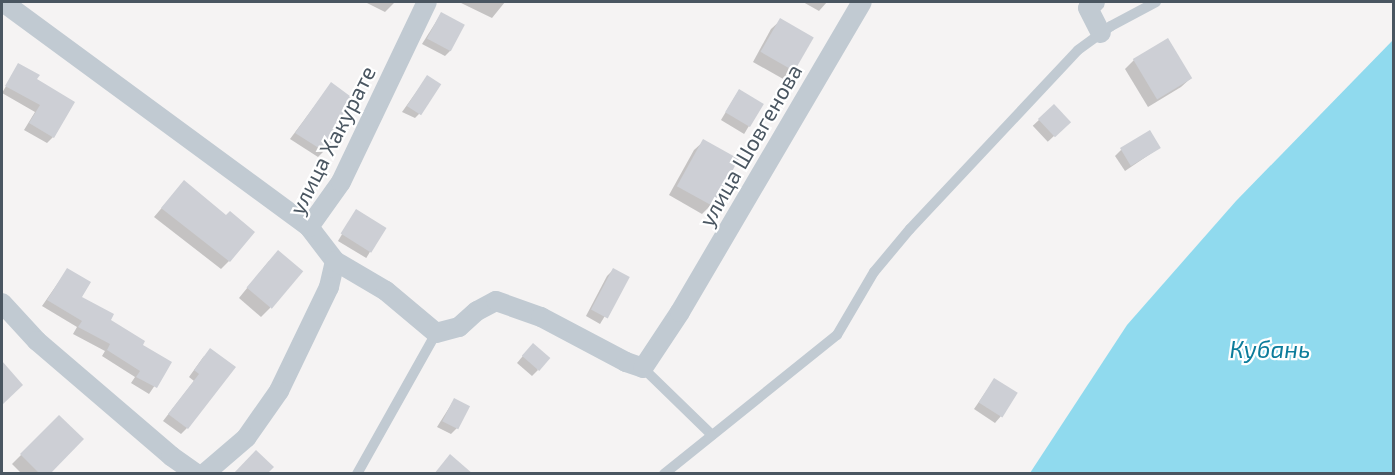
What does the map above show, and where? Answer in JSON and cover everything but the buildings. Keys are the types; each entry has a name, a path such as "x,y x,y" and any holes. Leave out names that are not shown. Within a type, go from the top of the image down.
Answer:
{"street":[{"path":"3,2 309,227"},
{"name":"улица Хакурате","path":"335,261 309,227 341,183 428,2"},
{"name":"улица Шовгенова","path":"644,368 680,312 862,2"},
{"path":"1095,2 1088,8 1101,33"},
{"path":"204,474 246,438 279,391 328,287 335,261 386,291 436,333 459,327 477,311 496,301 541,317 626,362 644,368"},
{"path":"2,303 37,341 171,456 197,474"}],"lane":[{"path":"664,474 837,335 874,272 910,229 1078,50 1101,33 1156,2"},
{"path":"357,474 436,333"},
{"path":"644,368 712,435"}],"water":[{"name":"Кубань","path":"1393,40 1393,473 1030,473 1127,325 1236,201"}]}
